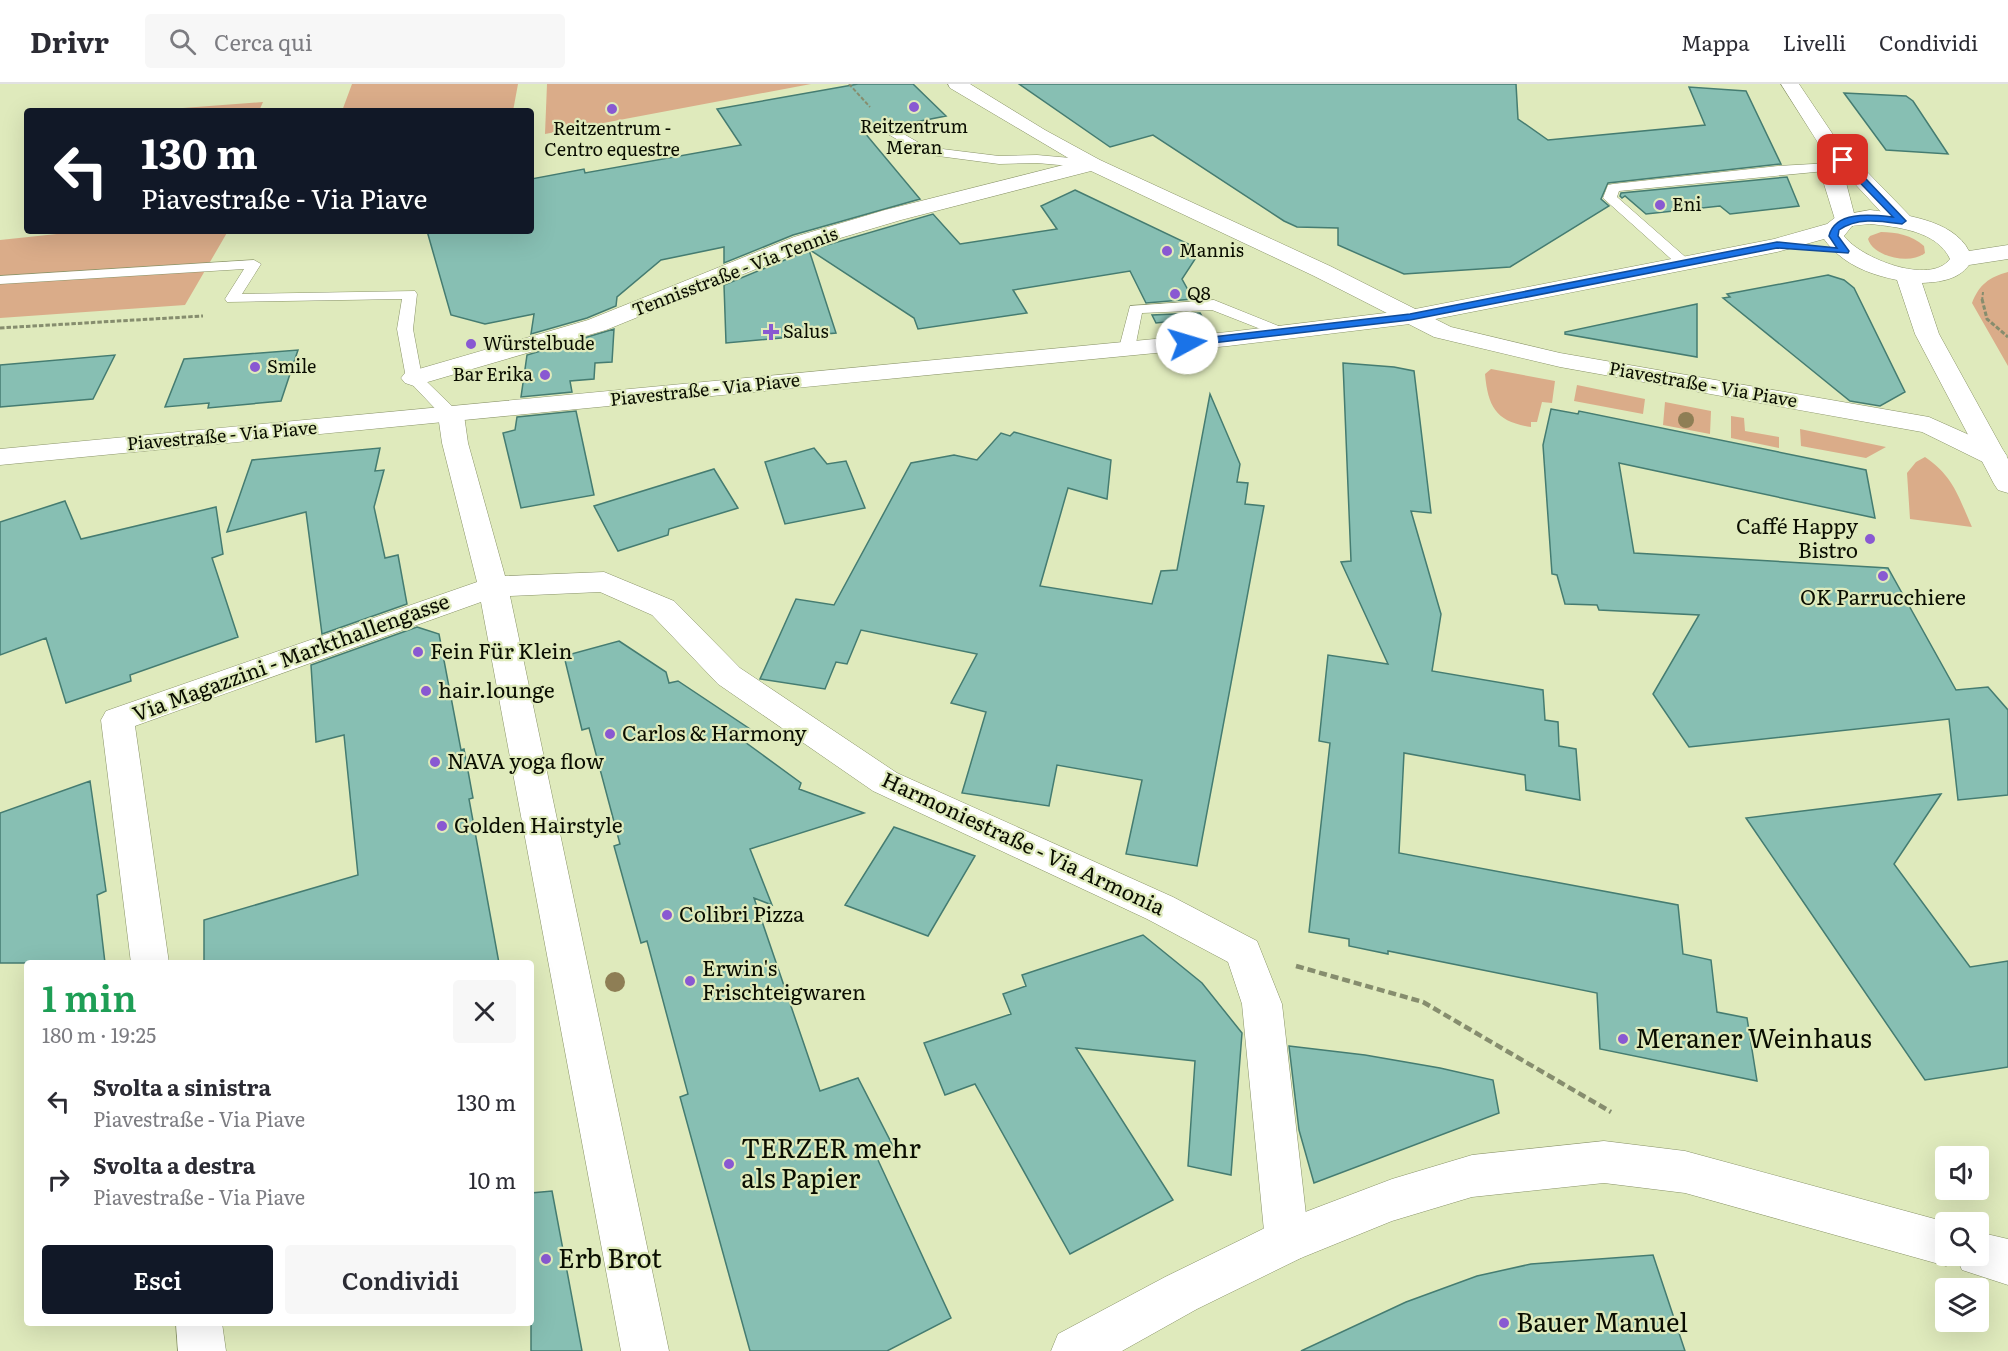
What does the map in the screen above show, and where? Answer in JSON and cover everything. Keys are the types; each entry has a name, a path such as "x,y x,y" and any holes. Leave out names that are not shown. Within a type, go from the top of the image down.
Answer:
{"street":[{"path":"957,84 1038,134 1093,164 1322,271 1410,317"},
{"path":"1790,84 1830,157 1902,221"},
{"path":"1830,157 1840,225 1833,236 1845,251"},
{"name":"Tennisstraße - Via Tennis","path":"414,378 597,325 802,242 893,215 1093,164"},
{"name":"Piavestraße - Via Piave","path":"0,457 1127,348 1410,317 1777,245 1870,218 1902,221 1932,231 1954,244 1961,259"},
{"name":"Piavestraße - Via Piave","path":"1932,231 2008,236"},
{"name":"Piavestraße - Via Piave","path":"1777,245 1845,251 1872,266 1907,274 1934,275 1953,269 1961,259 2008,252"},
{"path":"1907,274 1916,307 1927,334 2008,484"},
{"name":"Piavestraße - Via Piave","path":"1410,317 1443,332 1560,360 1929,425 1993,456"},
{"path":"451,415 455,443 493,587 645,1351"},
{"name":"Harmoniestraße - Via Armonia","path":"493,587 604,582 663,608 729,676 885,782 1160,908 1243,952"},
{"name":"Via Magazzini - Markthallengasse","path":"150,960 118,720 493,587"},
{"path":"1243,952 1262,1004 1287,1241"},
{"path":"1075,1351 1181,1293 1287,1241 1392,1200 1472,1176 1604,1162 1685,1172 1935,1241"},
{"path":"1989,1257 2008,1262"},
{"path":"199,1326 202,1351"}],"lane":[{"path":"890,130 923,150 999,160 1037,159 1093,164"},
{"path":"1685,264 1610,198 1613,188 1778,170 1830,157"},
{"path":"0,280 254,264 232,299 410,294 405,329 414,378 451,415"},
{"path":"1127,348 1135,309 1214,305 1281,332"}],"path":[{"path":"1985,287 1981,302 1985,316 1998,331 2008,337"},
{"path":"1243,952 1423,1002 1618,1117"}],"shaded area":[{"path":"352,84 518,84 514,108 343,108"},
{"name":"Reitzentrum - Centro equestre","path":"547,84 811,84 545,134"},
{"path":"263,102 260,108 183,108"},
{"path":"1881,232 1914,239 1924,246 1925,253 1919,257 1902,259 1885,255 1871,245 1868,239"},
{"path":"57,234 226,234 185,305 0,318 0,240"},
{"path":"2008,272 2008,366 1972,303 1978,291 1986,283 1995,276"},
{"path":"1491,369 1555,381 1552,403 1542,402 1537,422 1531,422 1531,427 1510,421 1496,411 1486,386 1485,374"},
{"path":"1577,385 1645,399 1643,414 1574,401"},
{"path":"1665,402 1711,411 1710,434 1663,425"},
{"path":"1731,416 1744,418 1745,431 1779,437 1779,448 1731,438"},
{"path":"1800,429 1886,447 1866,458 1801,446"},
{"path":"1925,457 1935,464 1949,480 1972,527 1910,519 1907,473 1916,462"}],"building":[{"path":"858,84 913,84 946,116 895,126 889,124 883,128 864,132 920,199 793,235 724,263 724,247 661,260 617,297 616,306 587,318 531,334 534,314 485,324 451,315 428,234 534,234 534,178 584,169 585,173 741,145 717,109"},
{"path":"1019,84 1516,84 1518,119 1548,140 1705,125 1689,87 1746,91 1781,164 1608,183 1601,199 1609,206 1510,267 1404,274 1338,245 1338,228 1297,227 1284,221 1153,135 1110,147"},
{"path":"1844,93 1906,96 1913,101 1948,154 1886,150"},
{"path":"1787,177 1799,206 1730,214 1720,206 1646,214 1625,196 1622,198 1620,196 1621,193"},
{"path":"1075,190 1201,250 1182,279 1193,299 1146,303 1130,271 1013,290 1027,313 918,329 914,318 810,250 933,214 960,244 1057,229 1041,206"},
{"path":"809,250 836,333 726,343 724,285"},
{"path":"1828,275 1844,280 1854,288 1905,392 1880,406 1850,401 1723,298 1730,297 1727,294"},
{"path":"1697,304 1697,357 1565,334 1565,332"},
{"path":"1200,313 1203,318 1156,323 1152,315"},
{"path":"614,329 612,362 595,363 594,379 570,381 572,392 521,397 527,355"},
{"path":"298,350 281,401 208,408 209,403 165,407 184,359"},
{"path":"115,355 93,399 0,407 0,365"},
{"path":"1343,363 1414,371 1431,513 1411,511 1441,614 1432,671 1543,690 1545,720 1558,722 1559,746 1576,749 1580,800 1526,790 1525,775 1404,753 1399,853 1678,905 1683,954 1711,960 1717,1012 1747,1018 1757,1081 1600,1049 1597,993 1388,951 1388,954 1349,946 1349,939 1309,932 1330,743 1319,741 1328,655 1388,664 1341,562 1351,561"},
{"path":"1210,394 1240,464 1237,482 1248,483 1245,504 1264,506 1197,866 1126,854 1142,780 1057,765 1049,806 962,793 986,712 951,703 977,654 861,630 847,664 836,662 825,689 760,679 796,599 834,605 911,463 954,455 977,460 1001,433 1010,436 1014,432 1111,460 1107,499 1068,488 1040,586 1152,604 1161,571 1177,570"},
{"path":"1551,409 1578,414 1579,411 1866,470 1875,518 1619,463 1634,553 1888,568 1956,690 1988,687 2008,710 2008,795 1958,800 1949,719 1689,747 1653,694 1699,615 1599,610 1597,605 1565,604 1557,575 1552,574 1543,445"},
{"path":"576,411 594,495 521,508 503,433 515,430 517,417"},
{"path":"380,448 375,471 384,470 374,507 385,558 398,555 407,604 322,634 306,512 227,532 252,460"},
{"path":"814,448 827,464 846,461 865,508 785,524 765,462"},
{"path":"714,469 738,508 669,529 668,535 618,551 594,506"},
{"path":"65,501 81,539 216,507 223,554 212,558 238,637 130,675 131,681 66,703 46,638 0,655 0,522"},
{"path":"417,627 439,634 461,750 464,749 473,798 469,799 498,960 204,960 204,920 358,875 344,735 316,742 311,665"},
{"path":"619,641 666,672 669,683 678,681 750,729 734,734 801,783 799,789 864,813 750,849 772,905 754,898 820,1091 858,1078 895,1150 877,1158 951,1318 887,1351 750,1351 680,1097 688,1094 647,941 641,943 614,846 620,844 589,728 582,730 564,656"},
{"path":"90,781 106,891 97,895 105,960 24,960 24,963 0,963 0,813"},
{"path":"1941,794 1894,864 1970,967 2008,961 2008,1067 1925,1080 1746,818"},
{"path":"894,827 975,856 928,936 845,905"},
{"path":"1143,935 1202,983 1242,1033 1231,1175 1188,1166 1195,1061 1076,1048 1173,1200 1070,1254 975,1084 945,1095 924,1043 1011,1014 1003,994 1026,986 1022,975"},
{"path":"1289,1046 1365,1055 1493,1080 1499,1113 1314,1183 1299,1130"},
{"path":"552,1191 582,1351 531,1351 531,1326 534,1326 534,1193"},
{"path":"1653,1255 1685,1351 1301,1351 1406,1302 1477,1276 1531,1264"}],"place":[{"name":"Reitzentrum Meran","path":"914,107"},
{"name":"Reitzentrum - Centro equestre","path":"612,109"},
{"name":"Eni","path":"1660,205"},
{"name":"Mannis","path":"1167,251"},
{"name":"Q8","path":"1175,294"},
{"name":"Salus","path":"771,332"},
{"name":"Würstelbude","path":"471,344"},
{"name":"Smile","path":"255,367"},
{"name":"Bar Erika","path":"545,375"},
{"name":"Caffé Happy Bistro","path":"1870,539"},
{"name":"OK Parrucchiere","path":"1883,576"},
{"name":"Fein Für Klein","path":"418,652"},
{"name":"hair.lounge","path":"426,691"},
{"name":"Carlos & Harmony","path":"610,734"},
{"name":"NAVA yoga flow","path":"435,762"},
{"name":"Golden Hairstyle","path":"442,826"},
{"name":"Colibri Pizza","path":"667,915"},
{"name":"Erwin's Frischteigwaren","path":"690,981"},
{"name":"Meraner Weinhaus","path":"1623,1039"},
{"name":"TERZER mehr als Papier","path":"729,1164"},
{"name":"Erb Brot","path":"546,1259"},
{"name":"Bauer Manuel","path":"1504,1323"}],"route":[{"path":"1187,343 1410,317 1777,245 1845,251 1833,236 1835,229 1845,221 1870,218 1902,221 1843,160"}]}
